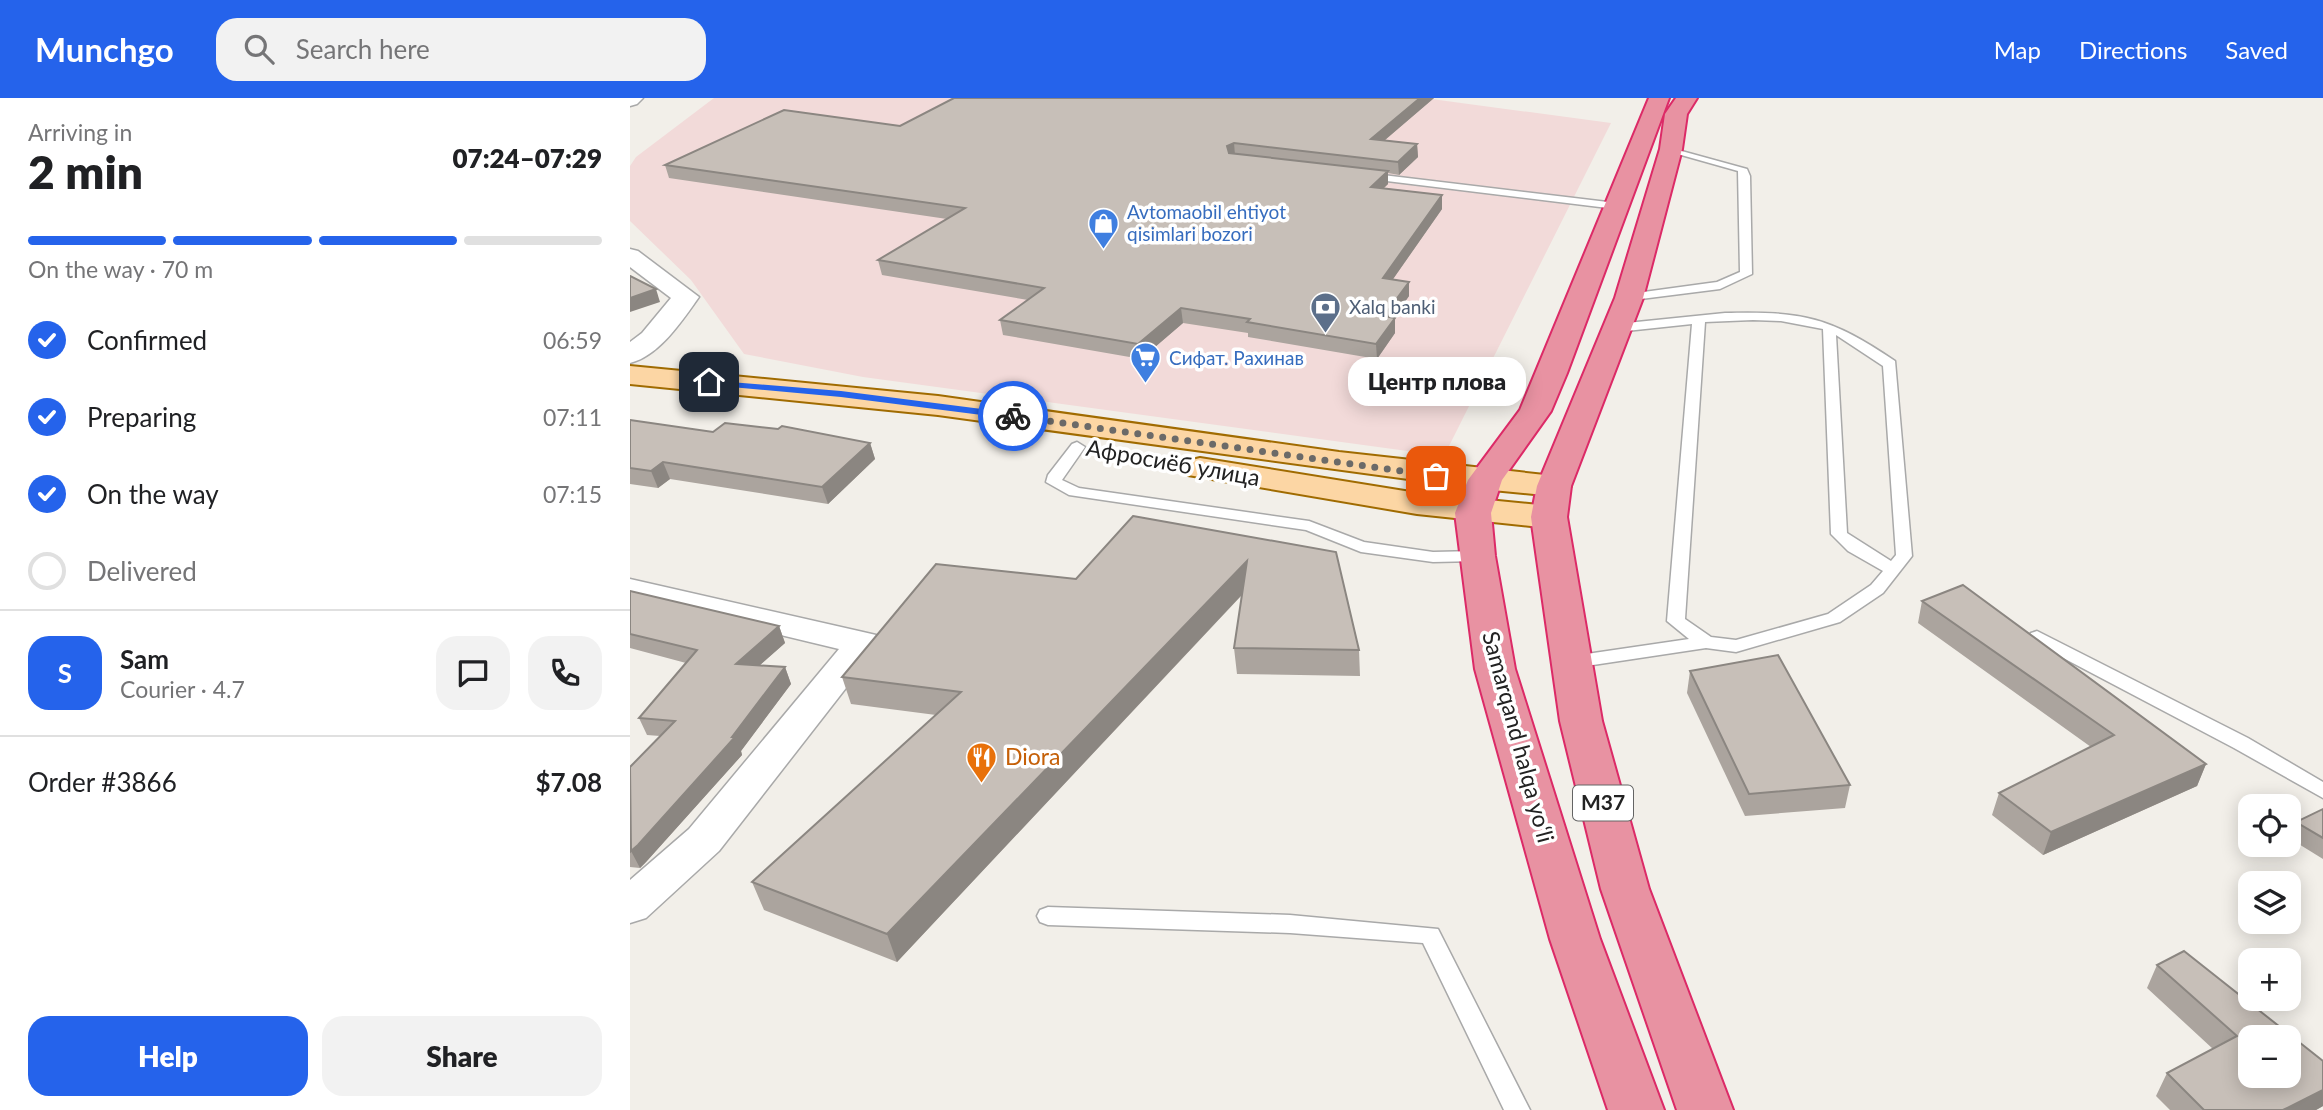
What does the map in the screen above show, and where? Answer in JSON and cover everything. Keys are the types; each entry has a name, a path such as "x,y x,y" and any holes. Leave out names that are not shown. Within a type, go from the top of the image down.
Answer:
{"highway":[{"path":"1478,516 1535,411 1552,373 1658,98"},
{"path":"1551,501 1629,298 1671,149 1676,114 1687,98"},
{"name":"M37","path":"1551,501 1581,721 1625,889 1705,1110"},
{"name":"Samarqand halqa yoʻli","path":"1478,516 1495,668 1575,939 1636,1110"}],"main road":[{"name":"Афросиёб улица","path":"630,375 841,394 957,408 1436,476 1478,516"},
{"name":"Афросиёб улица","path":"630,390 699,392 823,411 965,427 1478,516 1551,501"}],"street":[{"path":"630,256 686,297 651,339 630,355"},
{"path":"630,589 863,643 704,840 630,906"}],"lane":[{"path":"1629,298 1720,285 1745,274 1745,176 1742,169 1671,149"},
{"path":"1357,175 1616,206"},
{"path":"1573,662 1706,642 1736,646 1834,618 1877,589 1904,556 1890,364 1858,342 1829,327 1788,318 1699,320 1616,328"},
{"path":"1699,320 1676,621 1706,642"},
{"path":"1829,327 1839,534 1854,548 1893,570"},
{"path":"1077,447 1056,475 1054,482 1075,492 1309,526 1362,547 1433,557 1478,516"},
{"path":"2037,637 2241,743 2323,791"},
{"path":"1048,916 1290,924 1430,935 1517,1110"}],"shaded area":[{"name":"Avtomaobil ehtiyot qisimlari bozori","path":"714,98 1424,98 1611,123 1444,456 863,377 744,354 691,280 630,221 630,166 636,157"}],"building":[{"path":"954,98 1420,98 1371,139 1417,144 1398,162 1234,143 1227,146 1229,153 1388,171 1371,187 1442,195 1383,278 1409,282 1384,316 1395,318 1376,344 1181,308 1138,344 1000,320 1044,288 878,260 965,208 665,165 784,110 900,126"},
{"path":"630,276 656,289 630,298"},
{"path":"630,420 713,432 725,423 778,429 782,426 870,443 822,487 663,462 651,471 630,468"},
{"path":"1133,516 1336,552 1359,650 1234,648 1247,561 887,934 752,882 961,692 842,677 936,564 1076,579"},
{"path":"1963,585 2206,764 2051,832 1999,793 2114,735 1922,601"},
{"path":"630,591 779,626 736,664 785,667 732,737 735,737 631,851 630,767 675,721 639,718 697,650 630,634"},
{"path":"1778,655 1850,785 1749,794 1690,671"},
{"path":"2323,809 2323,838 2301,825 2301,820"},
{"path":"2184,951 2238,994 2238,1011 2260,1011 2278,1025 2238,1025 2238,1088 2301,1088 2301,1044 2323,1061 2323,1090 2283,1110 2204,1110 2167,1073 2237,1036 2157,965"}],"way so far":[{"path":"1013,416 1436,476"}],"place":[{"name":"Avtomaobil ehtiyot qisimlari bozori","path":"1104,250"},
{"name":"Xalq banki","path":"1326,334"},
{"name":"Сифат. Рахинав","path":"1146,385"},
{"name":"Центр плова","path":"1436,476"},
{"name":"Diora","path":"982,784"}],"route":[{"path":"709,382 841,394 1013,416"}]}
